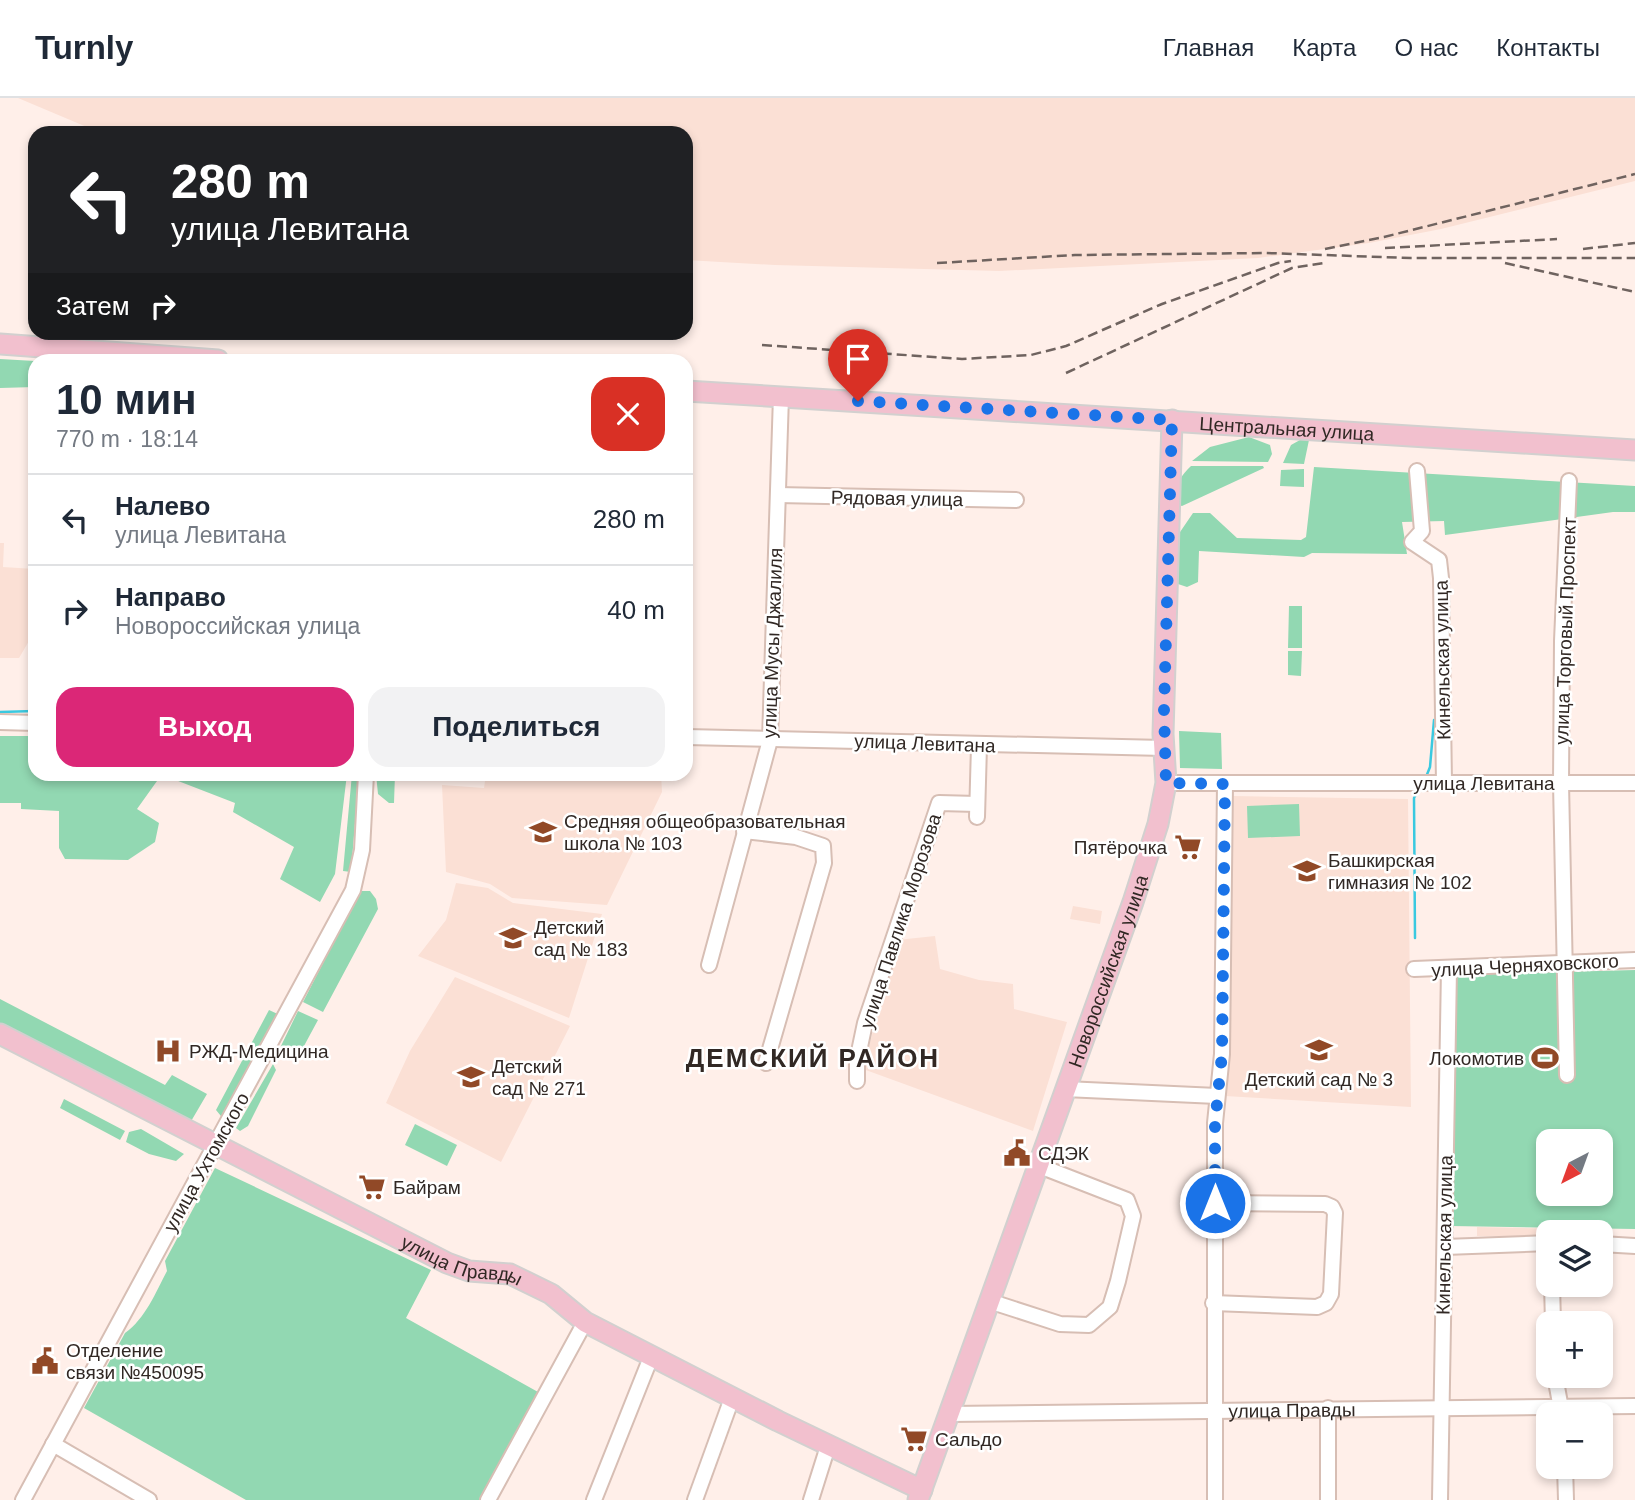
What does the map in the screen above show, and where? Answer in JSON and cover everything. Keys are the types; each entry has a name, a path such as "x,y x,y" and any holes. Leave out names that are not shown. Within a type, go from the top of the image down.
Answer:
{"main road":[{"path":"0,344 136,354"},
{"name":"Центральная улица","path":"693,391 1635,450"},
{"name":"Новороссийская улица","path":"920,1495 1133,902 1158,824 1166,783 1164,748 1172,420"},
{"name":"улица Правды","path":"0,1034 447,1263 469,1271 501,1272 551,1294 584,1322 920,1495"}],"street":[{"name":"улица Мусы Джалиля","path":"709,965 770,740 781,397"},
{"name":"Кинельская улица","path":"1417,471 1422,531 1412,542 1438,560 1441,578 1444,783"},
{"name":"улица Торговый Проспект","path":"1567,1075 1567,961 1561,783 1562,641 1569,481"},
{"name":"Рядовая улица","path":"778,495 1016,500"},
{"path":"0,722 28,723"},
{"name":"улица Левитана","path":"693,737 979,746 1164,748"},
{"name":"улица Павлика Морозова","path":"857,1081 857,1061 865,1023 939,803 977,810 979,746"},
{"name":"улица Ухтомского","path":"23,1500 353,890 362,850 366,781"},
{"name":"улица Левитана","path":"1166,783 1635,783"},
{"path":"1215,1500 1213,1303 1217,1096 1222,1054 1225,784"},
{"path":"744,831 811,840 822,846 824,863 766,1063"},
{"name":"улица Черняховского","path":"1414,969 1635,960"},
{"name":"Кинельская улица","path":"1440,1500 1449,969"},
{"path":"1065,1089 1217,1096"},
{"path":"989,1301 1060,1324 1089,1325 1110,1307 1131,1233 1133,1216 1127,1200 1037,1165"},
{"path":"1213,1303 1317,1307 1326,1303 1331,1294 1335,1213 1332,1207 1325,1204 1215,1203"},
{"path":"1445,1247 1536,1244"},
{"path":"1613,1245 1635,1246"},
{"path":"488,1500 584,1322"},
{"path":"594,1500 652,1357"},
{"path":"695,1500 732,1398"},
{"name":"улица Правды","path":"1613,1407 1635,1406"},
{"path":"1328,1408 1328,1500"},
{"name":"улица Правды","path":"949,1414 1328,1408 1536,1410"},
{"path":"53,1444 149,1500"},
{"path":"811,1500 828,1446"},
{"path":"1565,1479 1566,1500"}],"shaded area":[{"path":"18,98 1635,98 1635,181 1441,229 1369,243 1258,258 999,271 775,265 693,260 693,126 84,126"},
{"path":"0,543 4,543 3,567 28,569 28,643 19,658 0,658"},
{"name":"Средняя общеобразовательная школа № 103","path":"485,781 661,781 662,792 607,905 512,898 490,884 446,872 442,785 484,788"},
{"path":"1233,796 1408,799 1411,1107 1225,1096"},
{"name":"Детский сад № 183","path":"456,883 488,888 513,903 602,914 569,1018 418,956 446,920"},
{"path":"1073,906 1102,911 1100,924 1070,919"},
{"path":"935,936 940,969 979,980 1013,984 1014,1009 1067,1022 1033,1131 863,1069 897,940"},
{"name":"Детский сад № 271","path":"455,977 570,1026 501,1162 386,1103 410,1051"},
{"path":"1477,1227 1536,1228 1536,1237 1477,1236"}],"green space":[{"path":"0,359 28,361 28,387 0,388"},
{"path":"1249,437 1270,445 1272,454 1268,462 1192,461 1210,447"},
{"path":"1300,440 1309,440 1304,464 1283,463 1291,445"},
{"path":"1191,466 1264,468 1182,506 1176,504 1176,488 1183,474"},
{"path":"1314,467 1635,486 1635,512 1613,512 1445,535 1444,521 1402,522 1407,554 1312,553 1304,557 1199,551 1198,582 1187,587 1178,584 1178,535 1193,513 1210,513 1237,538 1301,540 1306,537"},
{"path":"1304,469 1304,487 1280,486 1281,470"},
{"path":"1289,606 1302,606 1302,648 1288,648"},
{"path":"1288,651 1302,651 1301,676 1288,675"},
{"path":"1179,731 1221,733 1222,769 1180,768"},
{"path":"0,736 28,736 28,781 157,781 137,809 159,823 155,842 128,860 65,859 59,848 59,811 21,809 21,803 0,803"},
{"path":"178,781 346,781 335,874 320,902 280,879 294,847 233,812 235,803"},
{"path":"351,781 358,781 351,872 343,871"},
{"path":"377,781 395,781 394,803 389,803 378,794"},
{"path":"1299,804 1300,836 1248,838 1247,806"},
{"path":"360,891 370,891 376,899 378,909 323,1012 303,1002"},
{"name":"Локомотив","path":"1635,970 1635,1229 1613,1229 1613,1220 1536,1220 1536,1227 1451,1226 1457,975"},
{"path":"0,999 165,1085 172,1075 207,1094 190,1123 0,1024"},
{"path":"269,1010 282,1016 225,1121 216,1110"},
{"path":"298,1011 318,1020 298,1057 280,1048"},
{"path":"273,1064 276,1070 248,1126 240,1131 236,1128"},
{"path":"64,1099 125,1131 120,1140 60,1108"},
{"path":"415,1124 457,1145 447,1166 405,1145"},
{"path":"141,1129 184,1154 176,1161 149,1154 126,1142 129,1132"},
{"path":"215,1168 431,1270 406,1318 538,1392 479,1500 246,1500 84,1408 125,1333 144,1313 154,1296 167,1271 165,1261"}],"waterway":[{"path":"0,712 28,711"},
{"path":"1426,777 1430,767 1434,720"},
{"path":"1415,938 1414,798 1419,789"}],"railway":[{"path":"1325,249 1384,237 1635,174"},
{"path":"1385,248 1557,239"},
{"path":"1583,249 1635,243"},
{"path":"937,263 1075,255 1266,253 1411,258 1635,258"},
{"path":"762,345 962,359 1031,355 1066,346 1162,304 1278,263 1291,261"},
{"path":"1066,373 1292,268 1324,263"},
{"path":"1505,263 1635,292"}],"place":[{"name":"Средняя общеобразовательная школа № 103","path":"543,832"},
{"name":"Пятёрочка","path":"1188,847"},
{"name":"Башкирская гимназия № 102","path":"1307,871"},
{"name":"Детский сад № 183","path":"513,938"},
{"name":"Детский сад № 3","path":"1319,1050"},
{"name":"РЖД-Медицина","path":"168,1051"},
{"name":"Локомотив","path":"1545,1058"},
{"name":"Детский сад № 271","path":"471,1077"},
{"name":"СДЭК","path":"1017,1153"},
{"name":"Байрам","path":"372,1187"},
{"name":"Отделение связи №450095","path":"45,1361"},
{"name":"Сальдо","path":"914,1439"}],"district":[{"name":"ДЕМСКИЙ РАЙОН","path":"813,1058"}],"route":[{"path":"858,401 1172,420 1164,710 1166,783 1225,784 1222,1054 1215,1123 1215,1203"}]}
